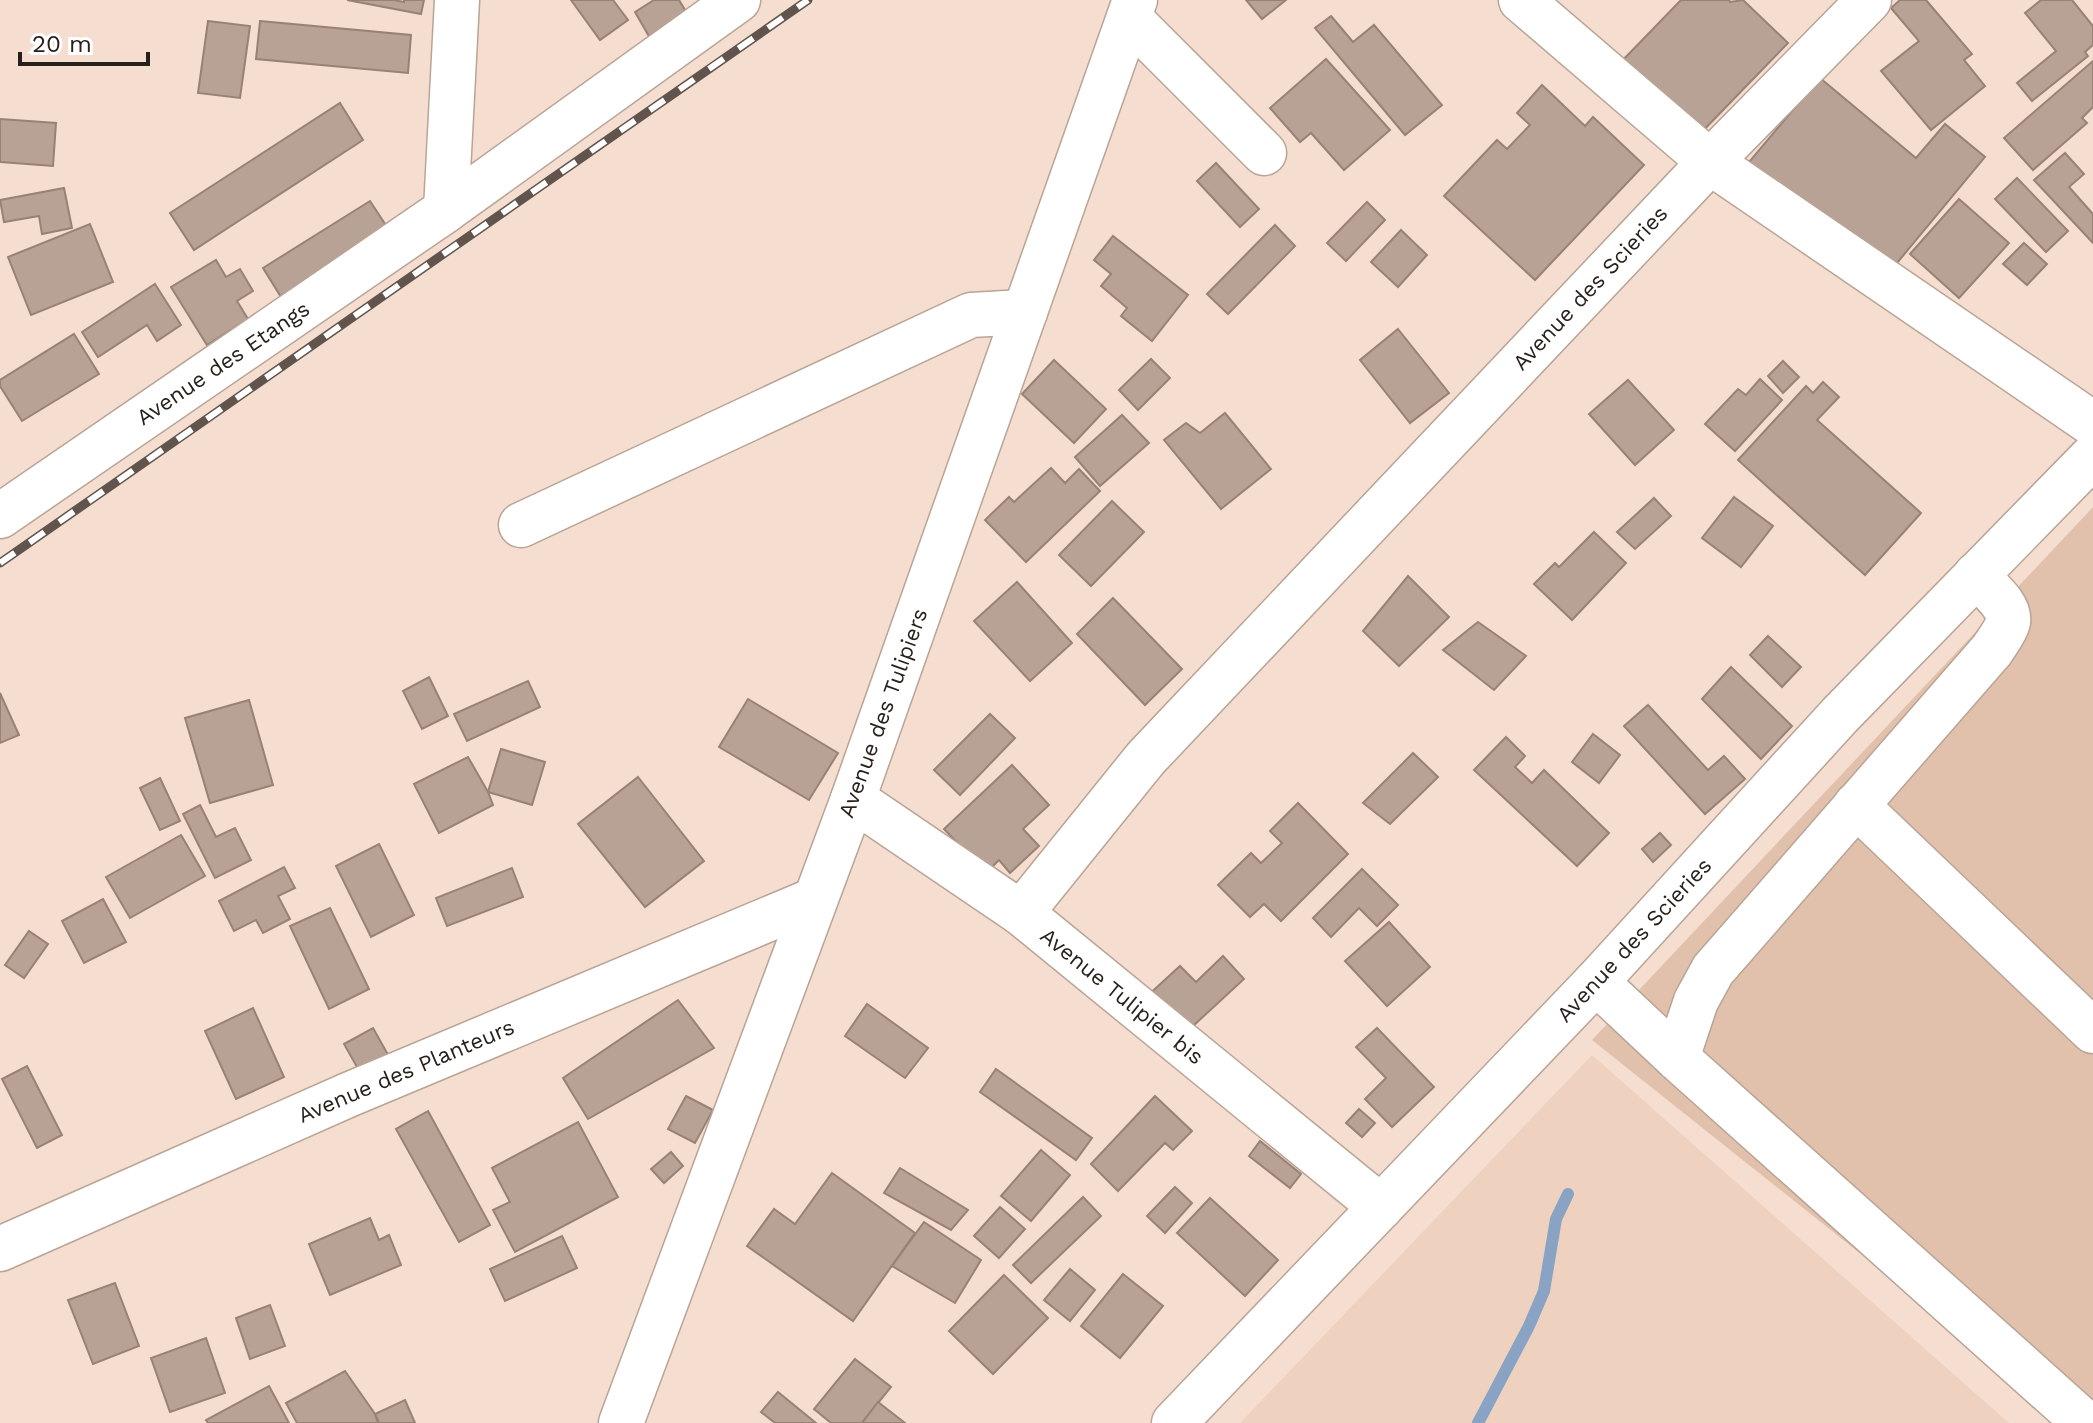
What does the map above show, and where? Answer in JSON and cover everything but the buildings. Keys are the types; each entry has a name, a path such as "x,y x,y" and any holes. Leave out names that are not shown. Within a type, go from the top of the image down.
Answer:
{"street":[{"path":"446,210 457,0"},
{"name":"Avenue des Etangs","path":"0,516 446,210 738,0"},
{"path":"1521,0 1710,162 2093,424"},
{"name":"Avenue des Scieries","path":"1021,913 1146,758 1710,162 1869,0"},
{"path":"1132,9 1264,153"},
{"name":"Avenue des Tulipiers","path":"621,1423 853,799 1132,9"},
{"path":"521,525 971,315 1025,312"},
{"name":"Avenue des Scieries","path":"1174,1423 1596,982 1840,715 2093,456"},
{"path":"1677,1058 1696,1001 1713,970 1992,650 2008,620 2007,610 1976,575"},
{"name":"Avenue Tulipier bis","path":"853,799 1021,913 1381,1207"},
{"path":"1856,805 2093,1031"},
{"name":"Avenue des Planteurs","path":"0,1249 348,1095 814,900"},
{"path":"1596,982 2085,1423"}],"shaded area":[{"path":"2093,507 2093,1423 2073,1423 1592,1040"},
{"path":"1592,1055 2009,1423 1240,1423"}],"waterway":[{"path":"1478,1423 1544,1291 1556,1219 1568,1194"}],"railway":[{"path":"0,563 808,0"}]}
